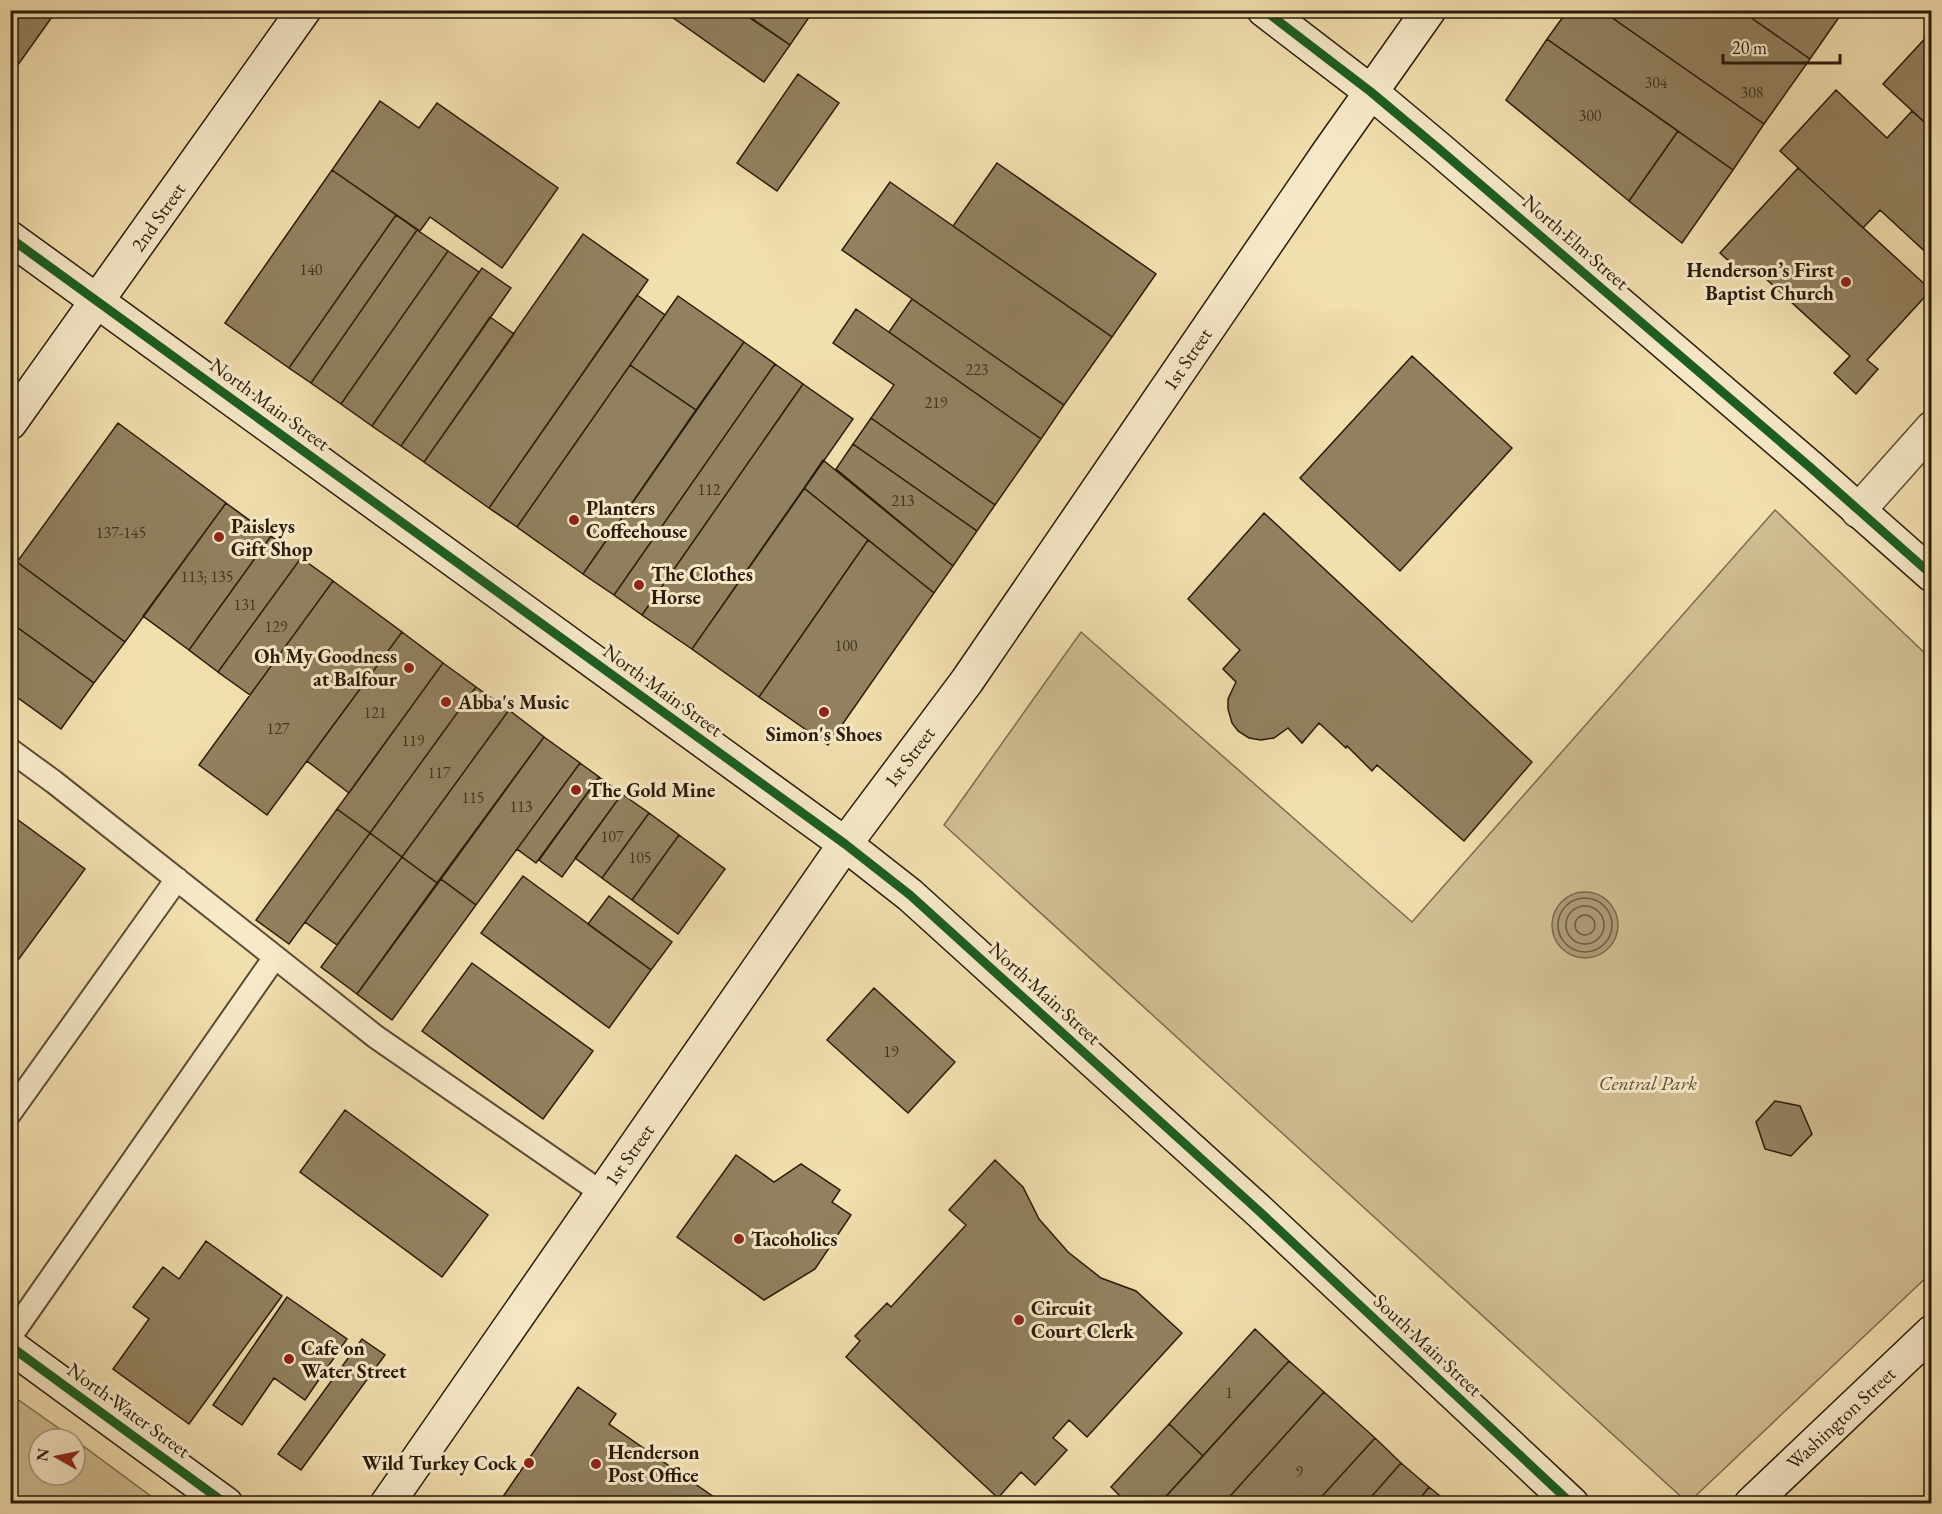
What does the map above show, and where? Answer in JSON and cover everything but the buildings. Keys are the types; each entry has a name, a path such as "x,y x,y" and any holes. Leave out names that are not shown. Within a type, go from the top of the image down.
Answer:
{"street":[{"name":"2nd Street","path":"10,423 304,10"},
{"name":"North Elm Street","path":"1264,10 1371,92 1811,468 1932,576"},
{"name":"1st Street","path":"387,1503 845,844 967,681 1429,10"},
{"name":"North Main Street","path":"10,238 845,844 910,895 1260,1212"},
{"path":"1858,511 1932,428"},
{"name":"South Main Street","path":"1260,1212 1572,1503"},
{"name":"Washington Street","path":"1751,1503 1932,1332"},
{"name":"North Water Street","path":"10,1346 226,1503"}],"lane":[{"path":"10,750 54,782 376,1037 602,1193"},
{"path":"10,1113 177,879"},
{"path":"10,1337 275,957"}],"green space":[{"name":"Central Park","path":"1775,510 1931,659 1931,1273 1688,1503 944,825 1081,632 1412,922"},
{"path":"10,1394 57,1427 27,1427 27,1487 87,1487 87,1449 160,1503 11,1503"}],"water":[{"path":"1585,892 1598,895 1608,902 1615,912 1618,925 1615,938 1608,948 1598,955 1585,958 1572,955 1562,948 1555,938 1552,925 1555,912 1562,902 1572,895"}],"cycle path":[{"path":"1264,10 1371,92 1439,149 1811,468 1932,575"},
{"path":"10,238 845,844 910,895 1260,1212 1572,1504"},
{"path":"10,1346 226,1504"}],"place":[{"name":"Henderson’s First Baptist Church","path":"1846,282"},
{"name":"Planters Coffeehouse","path":"574,520"},
{"name":"Paisleys Gift Shop","path":"219,537"},
{"name":"The Clothes Horse","path":"639,585"},
{"name":"Oh My Goodness at Balfour","path":"409,668"},
{"name":"Abba's Music","path":"446,702"},
{"name":"Simon's Shoes","path":"824,712"},
{"name":"The Gold Mine","path":"576,790"},
{"name":"Tacoholics","path":"739,1239"},
{"name":"Circuit Court Clerk","path":"1019,1320"},
{"name":"Cafe on Water Street","path":"289,1359"},
{"name":"Wild Turkey Cock","path":"529,1463"},
{"name":"Henderson Post Office","path":"596,1464"}]}
